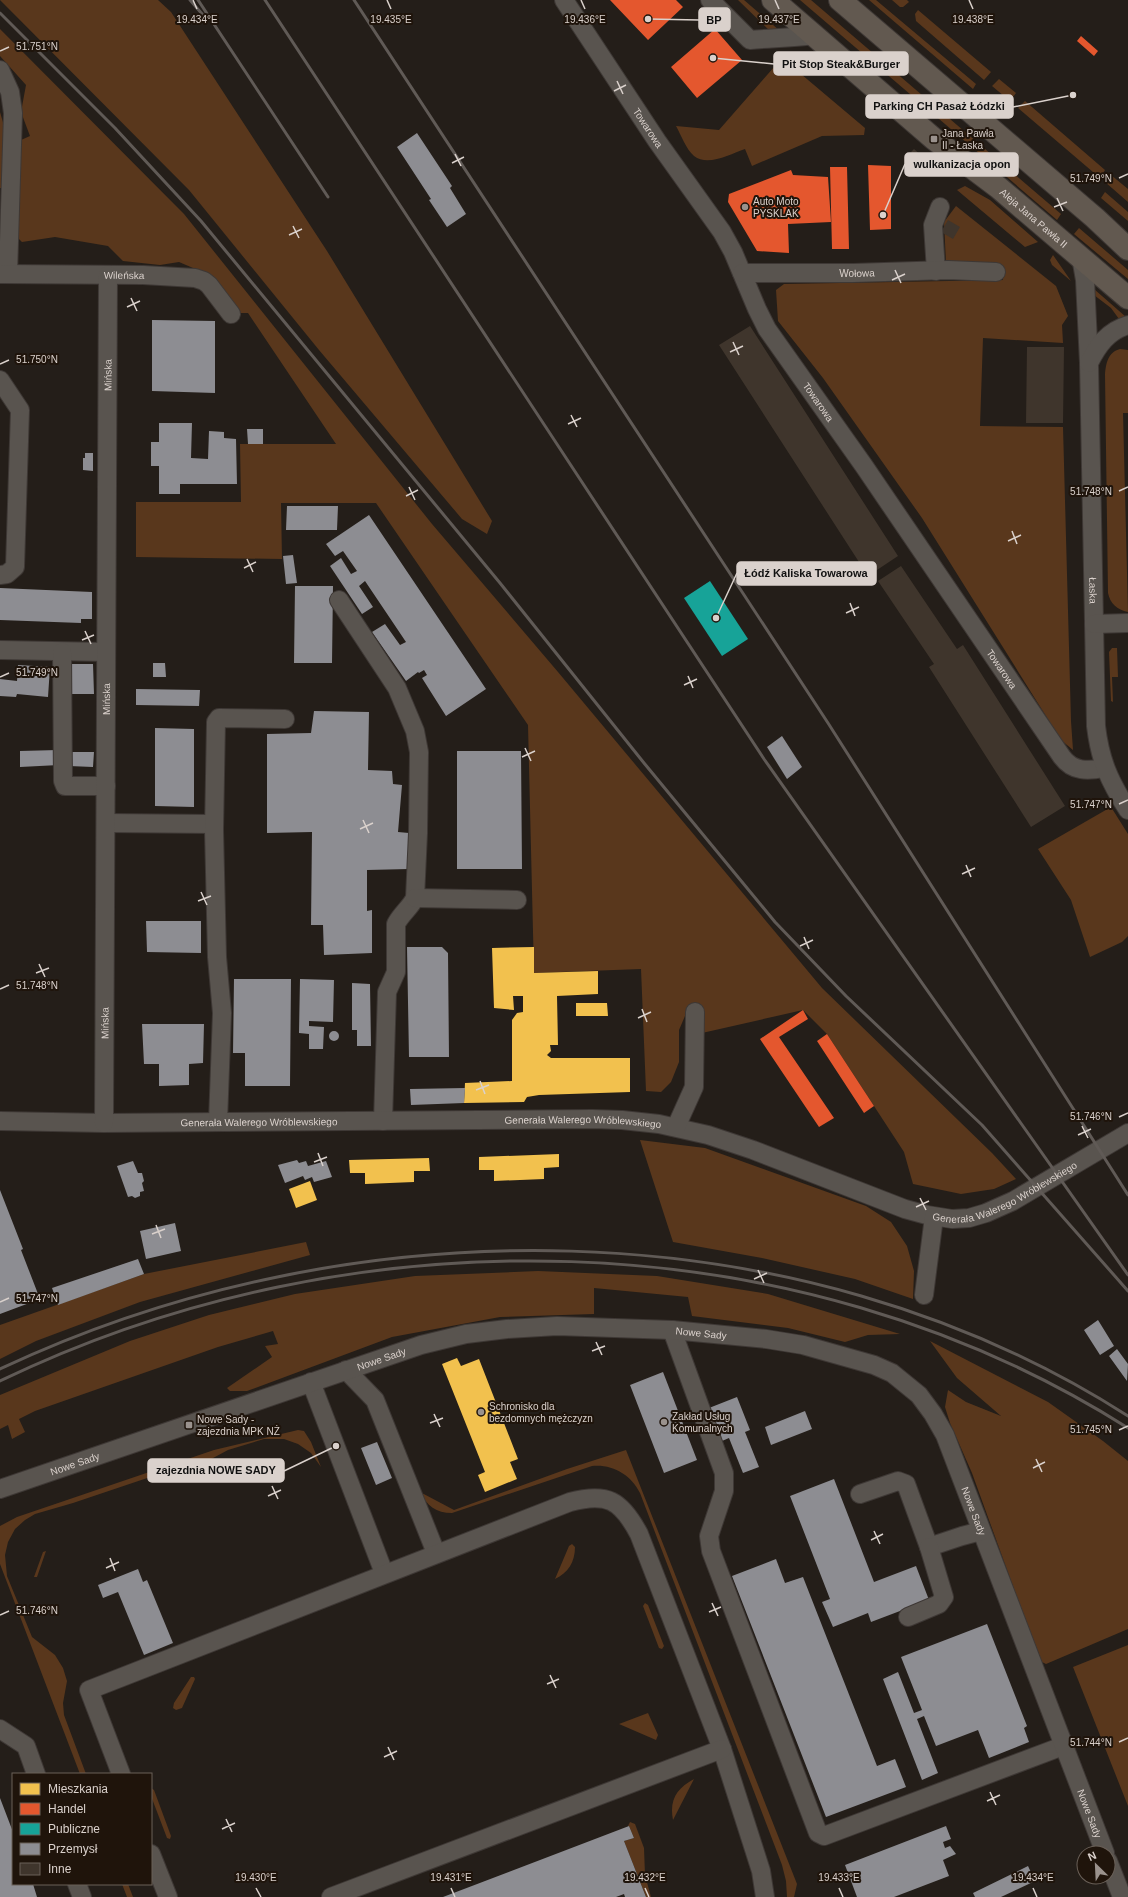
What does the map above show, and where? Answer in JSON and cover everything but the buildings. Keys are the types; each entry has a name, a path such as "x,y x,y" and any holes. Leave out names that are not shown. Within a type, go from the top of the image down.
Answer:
{"main road":[{"name":"Aleja Jana Pawła II","path":"773,0 934,139 1000,188 1128,298"},
{"path":"840,0 1095,218 1128,249"}],"street":[{"name":"Towarowa","path":"564,0 657,141 722,232 767,329 864,466 1062,758 1068,764 1079,769 1104,768"},
{"path":"710,0 750,40 773,38 790,39 813,36"},
{"path":"0,70 10,92 13,113 4,274"},
{"path":"936,271 933,225 940,207"},
{"name":"Łaska","path":"1081,257 1085,280 1089,363 1096,726 1104,768 1115,790 1128,810"},
{"name":"Wołowa","path":"742,273 936,271 996,272"},
{"name":"Wileńska","path":"4,274 184,277 204,280 215,291 231,314"},
{"name":"Mińska","path":"104,1123 108,275"},
{"path":"1089,363 1099,345 1105,338 1115,330 1128,325"},
{"path":"0,380 20,410 15,567 7,574 0,575"},
{"path":"339,600 397,688 415,731 419,752 416,898 411,907 399,917 396,924 396,972 387,992 382,1121"},
{"path":"1094,624 1128,623"},
{"path":"0,650 106,652"},
{"path":"62,652 63,781 65,786 106,786"},
{"path":"218,1122 222,1013 217,957 214,824 216,722 220,718 285,719"},
{"path":"106,823 214,824"},
{"path":"416,898 517,900"},
{"path":"676,1127 694,1087 695,1012"},
{"name":"Generała Walerego Wróblewskiego","path":"0,1121 104,1123 592,1119 642,1121 676,1127 730,1142 905,1209 934,1217 952,1219 969,1218 1004,1206 1128,1133"},
{"path":"924,1295 934,1217"},
{"name":"Nowe Sady","path":"0,1489 421,1345 466,1334 507,1329 557,1326 672,1330 766,1339 803,1345 874,1365 892,1374 919,1395 933,1414 954,1457 1102,1845"},
{"path":"672,1330 724,1473 724,1491 708,1536 711,1551 818,1833 824,1836 1063,1746"},
{"path":"346,1370 375,1400 436,1553"},
{"path":"311,1382 384,1573"},
{"path":"860,1494 898,1481 906,1484 929,1547 944,1597 939,1604 908,1617"},
{"path":"121,1773 88,1690 436,1553 570,1502 594,1497 607,1500 618,1505 626,1513 639,1534 722,1749 761,1871 765,1897"},
{"path":"929,1547 981,1531"},
{"path":"0,1729 26,1746 36,1773"},
{"path":"331,1897 722,1749"},
{"path":"152,1857 168,1897"},
{"path":"1116,1882 1122,1897"},
{"path":"78,1885 82,1897"}],"shaded area":[{"path":"0,0 158,0 171,12 327,251 492,521 487,534 462,519 319,350 189,190"},
{"path":"738,0 744,0 780,31 773,34"},
{"path":"800,0 811,0 1061,214 1057,220"},
{"path":"869,0 876,0 976,84 973,89"},
{"path":"892,0 907,0 909,2 903,7 900,7"},
{"path":"918,10 991,72 984,80 916,21 915,14"},
{"path":"0,29 184,214 432,524 558,672 822,988 992,1153 1016,1179 994,1189 961,1194 913,1184 904,1152 827,1034 803,1010 702,1033 688,1009 679,1030 679,1062 671,1082 661,1092 646,1091 641,969 534,973 528,725 376,503 281,503 282,559 136,557 136,502 241,502 240,444 336,444 248,313 238,313 214,277 179,262 160,265 123,261 108,246 55,237 22,242 15,235 21,140 30,136 21,112 26,85 0,56"},
{"path":"782,58 865,128 864,135 822,136 752,166 745,149 712,160 700,159 694,156 686,146 676,126 719,130"},
{"path":"999,79 1016,93 1010,101 992,86"},
{"path":"1025,101 1105,170 1100,178 1018,108"},
{"path":"0,112 6,133 2,161 6,188 0,188"},
{"path":"1111,175 1128,189 1128,202 1105,182"},
{"path":"965,186 990,200 1038,242 1025,247 957,190"},
{"path":"1105,192 1128,212 1128,221 1101,198"},
{"path":"956,206 1056,286 1068,316 1062,325 1063,343 983,338 980,426 1063,427 1073,750 1061,740 922,518 823,378 778,321 776,290 784,284 1003,280 1002,265 946,263 944,222"},
{"path":"1079,228 1128,270 1128,279 1074,234"},
{"path":"1053,255 1071,281 1052,265 1050,260"},
{"path":"1094,289 1126,317 1119,319 1111,308 1094,295"},
{"path":"1116,350 1128,350 1128,413 1123,413 1128,612 1115,606 1110,600 1108,593 1105,375 1107,362 1110,355"},
{"path":"1112,648 1117,648 1118,677 1112,677 1113,702 1111,701 1109,652"},
{"path":"1111,807 1128,834 1128,936 1122,942 1090,957 1071,900 1038,849"},
{"path":"640,1140 705,1148 866,1206 891,1222 907,1246 914,1271 913,1299 855,1279 762,1258 673,1242"},
{"path":"306,1242 310,1255 140,1302 36,1341 0,1359 0,1325 144,1274"},
{"path":"538,1271 657,1276 768,1294 900,1334 868,1335 845,1342 788,1328 692,1316 688,1297 594,1288 594,1314 500,1317 392,1337 247,1391 230,1391 227,1388 272,1357 265,1346 278,1344 273,1331 218,1347 35,1411 19,1419 25,1432 12,1439 8,1425 0,1429 0,1395 130,1341 209,1315 295,1294 415,1276"},
{"path":"930,1341 1048,1402 1103,1441 1128,1461 1128,1629 1046,1664 1040,1661 972,1473 950,1423 945,1407 948,1390 966,1402 1001,1416 957,1378"},
{"path":"298,1430 304,1431 311,1442 321,1467 311,1453 298,1444 284,1439 264,1439 228,1450 200,1465 171,1470 73,1503 35,1514 15,1529 8,1542 5,1555 7,1576 32,1637 55,1655 63,1668 67,1681 63,1703 64,1715 86,1773 80,1773 0,1564 0,1526 17,1517 214,1450"},
{"path":"626,1450 797,1884 794,1897 787,1897 786,1881 782,1865 640,1493 632,1481 614,1469 592,1466 452,1513 441,1512 433,1508 429,1505 420,1492 454,1510 567,1469"},
{"path":"572,1544 575,1547 575,1552 572,1562 564,1574 555,1579 569,1546"},
{"path":"46,1551 37,1577 34,1577 43,1552"},
{"path":"645,1603 648,1605 664,1646 662,1649 659,1648 643,1606"},
{"path":"1128,1645 1128,1806 1073,1667"},
{"path":"191,1677 194,1677 195,1679 182,1708 176,1710 173,1708 174,1703"},
{"path":"648,1713 658,1735 656,1740 619,1724"},
{"path":"694,1779 673,1820 672,1806 676,1795 683,1786"},
{"path":"152,1789 154,1790 171,1836 170,1839 167,1838 152,1799"},
{"path":"630,1822 635,1824 644,1848 645,1875 651,1897 646,1897 624,1841 634,1838 628,1826"},
{"path":"122,1885 128,1885 133,1897 127,1897"}],"railway":[{"path":"190,0 203,15"},
{"path":"198,0 328,197"},
{"path":"265,0 764,759 1128,1275"},
{"path":"354,0 828,723 1128,1195"},
{"path":"0,13 115,128 201,221 500,583 644,763 775,922 846,996 982,1125 1128,1291"},
{"path":"0,1369 135,1315 277,1277 423,1255 571,1251 718,1264 861,1296 999,1346 1128,1416"},
{"path":"0,1381 136,1326 278,1287 424,1266 571,1262 718,1276 861,1308 998,1358 1128,1428"}],"place":[{"name":"BP","path":"648,19"},
{"name":"Pit Stop Steak&Burger","path":"713,58"},
{"name":"Parking CH Pasaż Łódzki","path":"1073,95"},
{"name":"Jana Pawła II - Łaska","path":"934,139"},
{"name":"Auto Moto PYSKLAK","path":"745,207"},
{"name":"wulkanizacja opon","path":"883,215"},
{"name":"Łódź Kaliska Towarowa","path":"716,618"},
{"name":"Schronisko dla bezdomnych mężczyzn","path":"481,1412"},
{"name":"Zakład Usług Komunalnych","path":"664,1422"},
{"name":"Nowe Sady - zajezdnia MPK NŻ","path":"189,1425"},
{"name":"zajezdnia NOWE SADY","path":"336,1446"}]}
